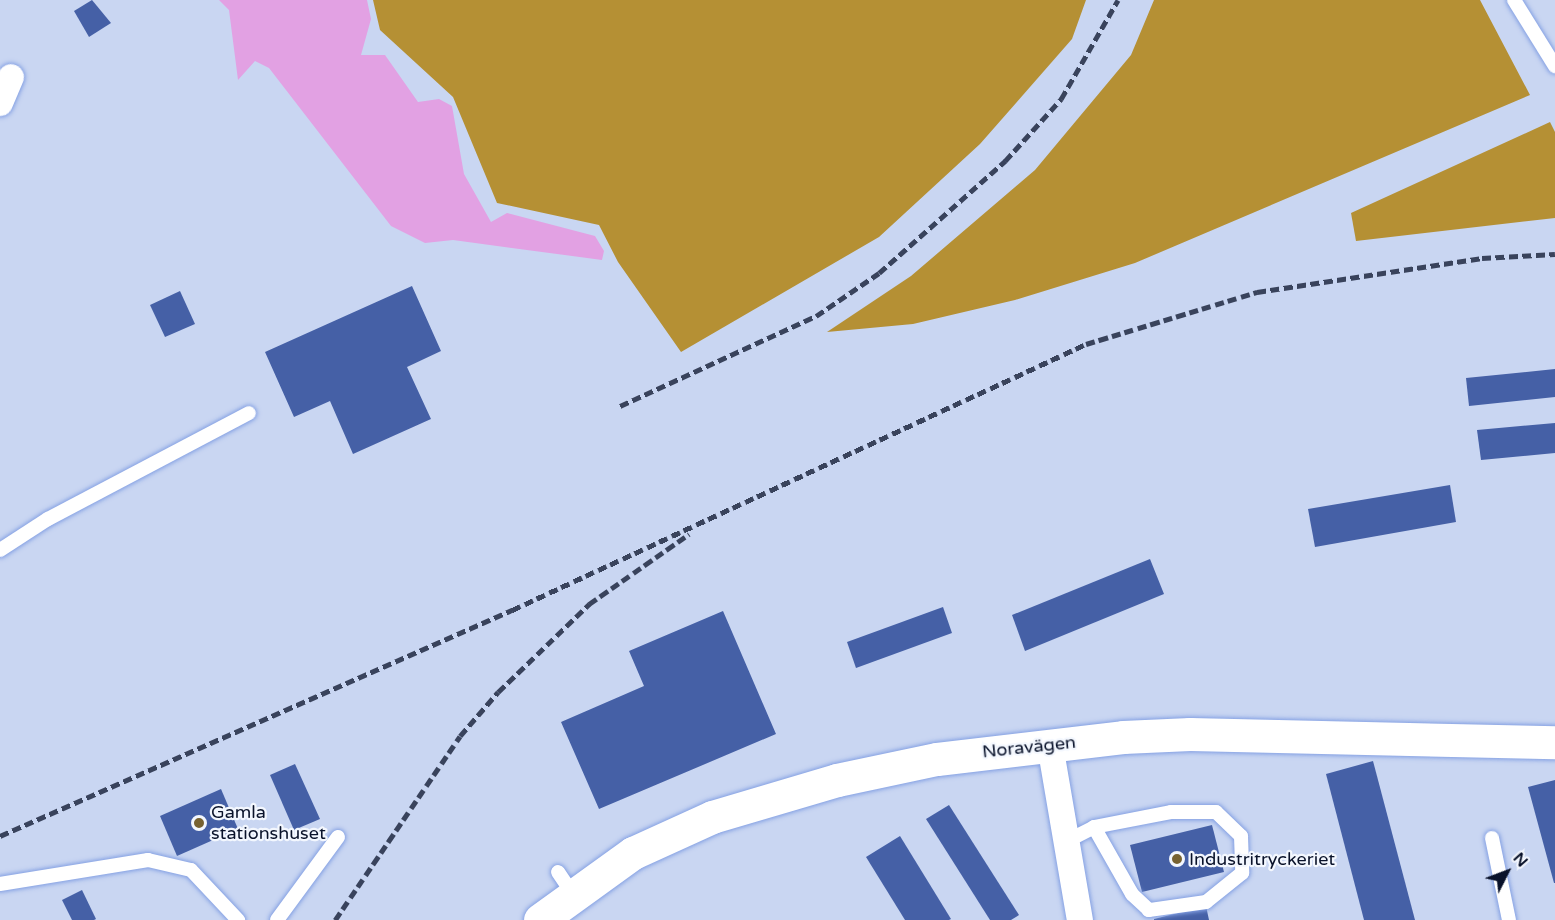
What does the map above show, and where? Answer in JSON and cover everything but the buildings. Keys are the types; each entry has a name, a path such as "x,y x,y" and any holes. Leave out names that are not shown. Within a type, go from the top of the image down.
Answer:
{"street":[{"path":"0,104 11,77"},
{"name":"Noravägen","path":"540,920 566,883 667,836 792,791 937,759 1050,745 1202,734 1555,742"},
{"path":"1050,745 1080,920"}],"lane":[{"path":"1514,0 1555,66"},
{"path":"0,550 48,519 249,413"},
{"path":"1066,841 1094,827 1171,812 1216,812 1241,836 1242,873 1206,902 1149,910 1132,894 1094,827"},
{"path":"277,920 338,837"},
{"path":"1492,838 1509,920"},
{"path":"0,884 148,860 191,870 238,920"}],"shaded area":[{"path":"219,0 367,0 371,19 361,55 385,55 418,102 439,99 452,106 464,174 491,222 507,213 595,236 604,251 602,260 453,240 425,243 391,226 269,68 255,61 238,80 229,10"},
{"path":"373,0 1086,0 1072,39 980,144 879,237 681,352 618,262 599,225 497,203 453,97 380,30"},
{"path":"1154,0 1480,0 1530,95 1135,263 1015,300 913,324 827,332 911,276 1035,170 1131,55"},
{"path":"1550,122 1555,132 1555,218 1356,241 1351,213"}],"railway":[{"path":"620,406 816,316 879,273 1005,161 1061,99 1118,0"},
{"path":"0,836 512,610 1086,344 1257,292 1482,258 1555,254"},
{"path":"335,920 460,736 498,692 589,604 689,534"}],"place":[{"name":"Gamla stationshuset","path":"199,823"},
{"name":"Industritryckeriet","path":"1177,859"}]}
